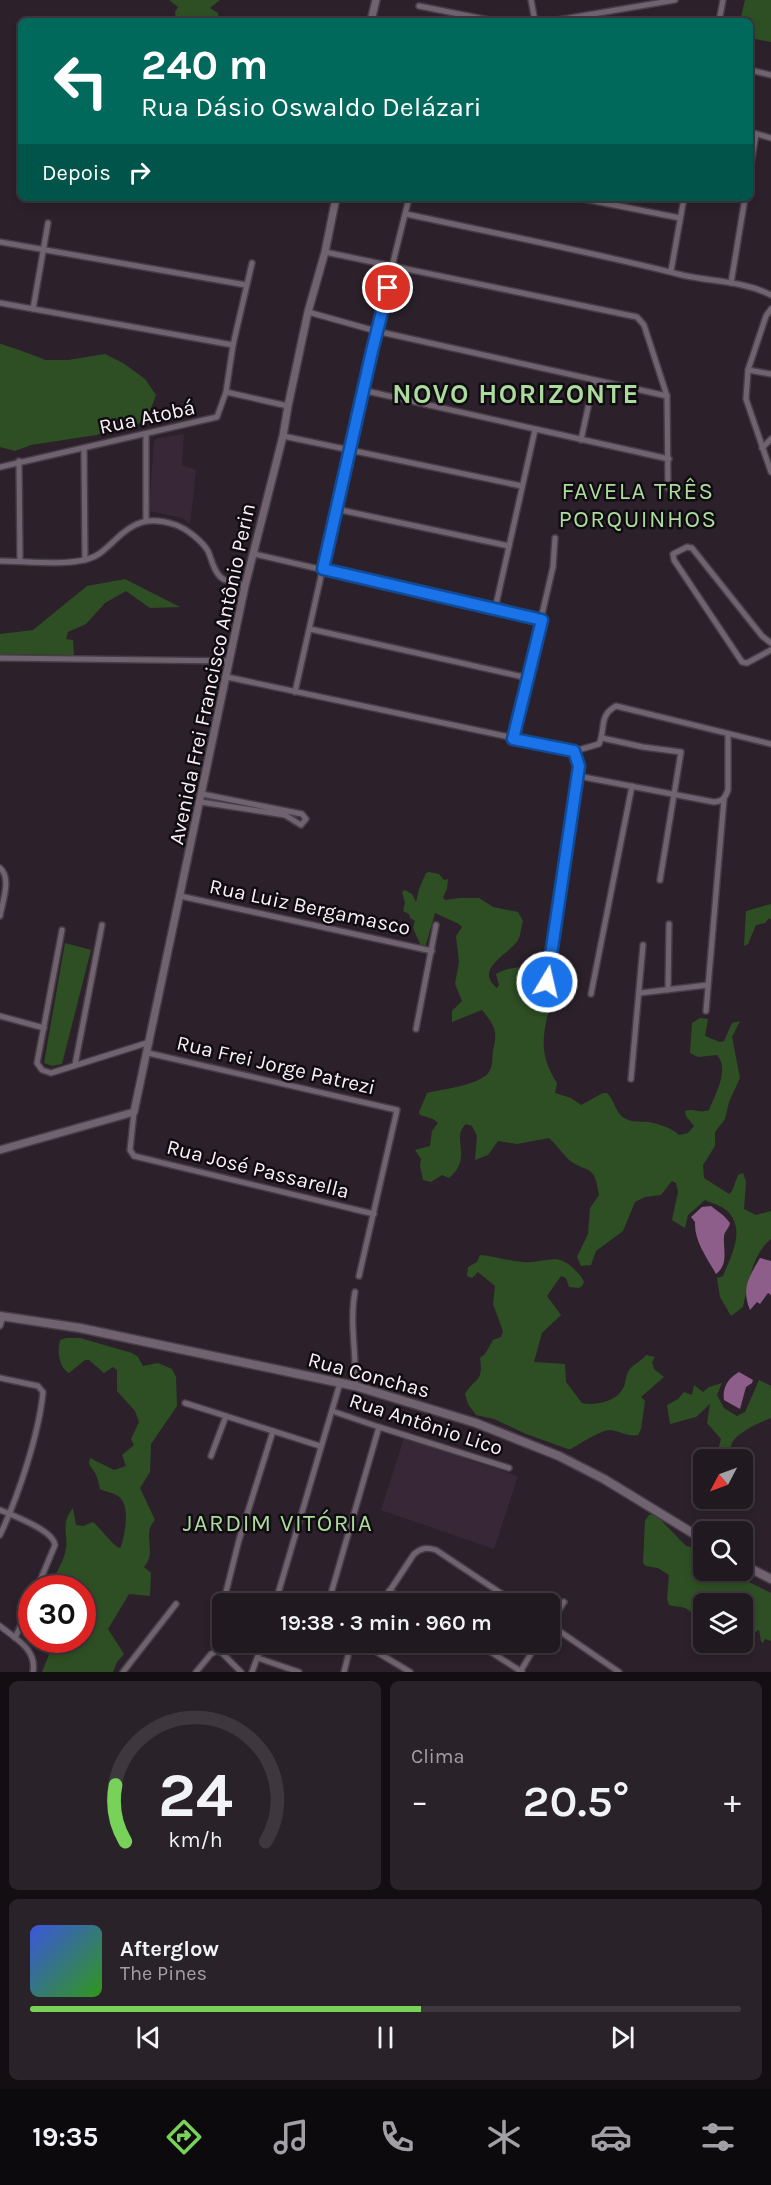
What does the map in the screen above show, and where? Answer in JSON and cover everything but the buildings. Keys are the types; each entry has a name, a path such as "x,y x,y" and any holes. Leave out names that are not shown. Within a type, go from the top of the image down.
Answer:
{"main road":[{"name":"Rua Conchas","path":"1,1316 80,1328 355,1386 476,1423 559,1456 604,1479 693,1533"},
{"path":"753,1570 771,1579"}],"street":[{"path":"372,18 376,0"},
{"path":"531,0 534,18"},
{"path":"570,18 675,0"},
{"path":"720,18 723,0"},
{"path":"419,6 479,18"},
{"path":"753,71 771,75"},
{"path":"753,133 771,138"},
{"name":"Avenida Frei Francisco Antônio Perin","path":"134,1156 130,1150 135,1112 245,586 283,436 308,312 325,252 335,201"},
{"path":"296,692 362,390 408,201"},
{"path":"594,201 680,218"},
{"path":"671,272 683,201"},
{"path":"731,283 745,201"},
{"path":"406,214 683,275 760,289 771,295"},
{"path":"33,309 48,223"},
{"path":"0,242 246,285"},
{"path":"325,252 637,317 644,325 667,396 668,488"},
{"name":"Rua Atobá","path":"0,467 214,419 220,413 226,392 233,345 252,263"},
{"path":"0,303 233,345"},
{"path":"771,309 766,316 748,370 746,399 771,472"},
{"path":"308,312 376,331 667,396"},
{"path":"748,370 771,374"},
{"path":"580,440 594,380"},
{"path":"362,390 669,459"},
{"path":"226,392 288,406"},
{"path":"495,609 535,430"},
{"path":"146,434 146,520"},
{"path":"283,436 350,448 522,486"},
{"path":"762,448 771,439"},
{"path":"84,448 86,560"},
{"path":"19,461 20,561"},
{"path":"336,509 509,546"},
{"path":"0,561 69,562 86,560 102,552 130,527 146,520 178,526 202,543 223,579 245,586"},
{"path":"513,739 542,620 553,567 555,538"},
{"path":"771,643 762,636 692,548 687,547 673,554 674,560 742,662 747,663 771,650"},
{"path":"254,554 542,620"},
{"path":"310,629 528,678"},
{"path":"0,658 230,661"},
{"path":"227,677 574,751 599,744 602,738 603,722 609,710 616,705 771,744"},
{"path":"706,1011 724,799 728,790 728,735"},
{"path":"602,738 681,752 660,880"},
{"path":"547,982 578,776 579,766 574,751"},
{"path":"578,776 714,802 724,799"},
{"path":"591,994 632,786"},
{"path":"202,798 269,806 302,814 306,819 298,825 285,815 202,798"},
{"path":"0,868 6,880 0,916"},
{"name":"Rua Luiz Bergamasco","path":"180,896 432,951"},
{"path":"668,990 669,924"},
{"path":"75,1065 102,925"},
{"path":"416,1029 436,925"},
{"path":"62,930 37,1063 42,1070 51,1073 150,1042"},
{"path":"631,1079 643,945"},
{"path":"640,993 708,985"},
{"path":"0,1016 44,1028"},
{"name":"Rua Frei Jorge Patrezi","path":"148,1053 397,1110 374,1214"},
{"path":"0,1150 135,1112"},
{"name":"Rua José Passarella","path":"134,1156 374,1214"},
{"path":"359,1276 374,1214"},
{"path":"355,1386 356,1370 351,1311 356,1292"},
{"path":"0,1326 1,1316"},
{"path":"0,1378 38,1386 43,1392 29,1451 10,1514 0,1535"},
{"path":"278,1593 340,1383"},
{"path":"185,1402 320,1446"},
{"name":"Rua Antônio Lico","path":"332,1411 509,1468"},
{"path":"211,1456 226,1416"},
{"path":"331,1593 378,1427"},
{"path":"226,1593 239,1540 273,1431"},
{"path":"0,1510 50,1534 54,1539 55,1545 42,1575"},
{"path":"393,1593 389,1591 411,1559 419,1550 430,1548 500,1593"},
{"path":"560,1608 564,1602"},
{"path":"123,1672 177,1604"},
{"path":"0,1626 26,1647 32,1655 33,1672"},
{"path":"15,1638 18,1631"},
{"path":"560,1632 619,1672"},
{"path":"196,1672 211,1654 217,1651 241,1672"},
{"path":"252,1672 260,1653"},
{"path":"344,1672 348,1653"},
{"path":"378,1653 410,1672"},
{"path":"492,1653 521,1672 532,1653"},
{"path":"258,1658 299,1672"}],"shaded area":[{"path":"184,434 182,465 196,470 190,524 182,518 149,511 154,442 158,438"},
{"path":"711,1206 730,1223 724,1236 723,1266 716,1274 699,1243 695,1222 691,1217 702,1207"},
{"path":"760,1258 771,1261 771,1295 768,1293 760,1304 757,1302 750,1310 746,1289"},
{"path":"739,1372 753,1380 746,1387 740,1409 724,1400 727,1384"},
{"path":"404,1438 518,1476 494,1549 381,1510"}],"green space":[{"path":"169,0 220,0 210,8 218,13 219,18 176,18 175,12 178,7"},
{"path":"745,0 771,0 771,42 753,39 753,18 741,18"},
{"path":"0,344 45,360 68,360 105,354 123,363 145,379 156,395 150,411 140,423 96,435 31,445 15,451 0,447"},
{"path":"125,579 180,607 150,608 126,591 105,603 86,624 68,632 66,639 73,640 74,655 0,654 0,634 33,630 87,586"},
{"path":"426,873 439,874 444,880 448,879 443,897 445,900 479,898 493,907 518,912 523,921 519,938 514,946 495,962 489,974 497,988 499,985 496,974 501,971 517,967 540,968 536,985 553,992 545,1028 544,1049 550,1071 557,1083 555,1093 571,1098 581,1105 607,1093 622,1117 626,1119 657,1124 679,1135 688,1133 694,1126 685,1111 709,1110 722,1075 721,1061 717,1055 698,1057 690,1053 692,1023 700,1018 708,1019 705,1036 720,1042 724,1041 732,1023 740,1021 732,1037 740,1078 729,1102 725,1119 715,1132 715,1146 703,1165 704,1178 729,1194 738,1175 743,1173 746,1182 744,1209 756,1215 771,1211 771,1239 755,1261 743,1307 731,1316 720,1297 717,1278 723,1276 735,1245 734,1221 725,1209 705,1200 688,1215 685,1228 672,1220 678,1192 676,1183 672,1181 661,1195 645,1197 635,1202 623,1231 596,1251 591,1265 581,1266 577,1257 588,1234 590,1208 599,1195 597,1184 589,1170 568,1159 549,1138 517,1144 498,1141 488,1155 475,1160 477,1136 472,1126 466,1124 460,1135 461,1155 456,1170 449,1178 442,1175 431,1182 423,1180 421,1159 415,1150 430,1146 432,1131 438,1123 420,1115 419,1112 427,1093 471,1083 486,1075 492,1066 495,1038 493,1025 482,1010 452,1022 452,1011 462,1001 455,984 459,962 456,936 462,927 435,913 425,948 421,946 413,928 415,921 403,911 405,903 402,892 405,890 412,894 416,902 419,889"},
{"path":"771,904 771,920 769,918 765,923 756,925 748,944 744,946 746,911"},
{"path":"65,943 91,950 62,1064 52,1066 44,1063"},
{"path":"480,1255 523,1262 557,1259 569,1265 582,1277 584,1282 579,1288 569,1287 566,1278 561,1276 547,1296 561,1315 542,1333 534,1362 565,1364 566,1382 582,1403 592,1404 614,1398 623,1388 627,1374 632,1367 646,1355 655,1357 652,1362 654,1369 664,1377 641,1397 645,1401 638,1435 610,1430 568,1449 526,1434 494,1419 476,1415 468,1404 465,1394 481,1372 480,1358 493,1340 501,1337 503,1331 493,1304 495,1286 478,1272 472,1278 467,1276 468,1267 477,1262"},
{"path":"80,1338 132,1353 138,1357 143,1366 158,1363 172,1369 176,1377 177,1406 151,1444 150,1472 140,1488 155,1520 149,1531 150,1555 144,1567 151,1573 150,1596 129,1594 108,1629 124,1654 117,1662 113,1672 42,1672 50,1653 96,1653 96,1575 55,1575 65,1553 66,1525 73,1508 76,1525 83,1526 93,1522 112,1542 119,1548 121,1547 126,1520 125,1506 118,1496 100,1489 89,1461 90,1458 114,1470 126,1466 122,1455 134,1445 131,1439 139,1422 135,1411 117,1391 117,1370 113,1367 104,1373 89,1360 85,1360 69,1373 61,1363 60,1340"},
{"path":"759,1380 771,1386 771,1418 736,1437 730,1449 718,1449 721,1439 707,1423 710,1404 696,1417 670,1424 667,1405 678,1399 684,1392 692,1395 694,1385 703,1392 709,1387 722,1383 717,1395 724,1408 737,1416 745,1412"},
{"path":"655,1514 686,1546 693,1545 693,1581 747,1581 771,1593 771,1641 765,1639 763,1643 759,1630 753,1633 753,1593 693,1593 693,1614 685,1608 669,1605 667,1599 669,1575 643,1563 645,1521 649,1515"}],"district":[{"name":"NOVO HORIZONTE","path":"516,394"},
{"name":"FAVELA TRÊS PORQUINHOS","path":"638,505"},
{"name":"JARDIM VITÓRIA","path":"278,1523"}],"route":[{"path":"388,288 323,569 542,620 513,739 574,751 579,766 547,982"}]}
